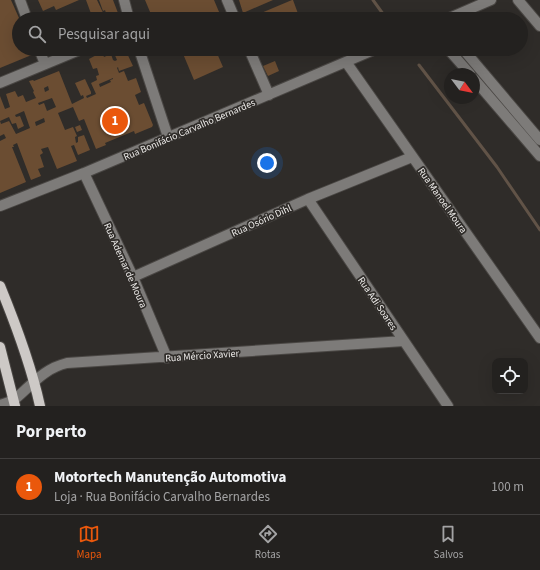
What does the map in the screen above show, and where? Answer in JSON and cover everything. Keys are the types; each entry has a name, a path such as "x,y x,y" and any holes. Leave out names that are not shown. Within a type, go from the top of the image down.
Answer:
{"main road":[{"path":"0,286 35,380 40,406"},
{"path":"0,347 14,403"}],"street":[{"path":"20,0 24,12"},
{"path":"124,0 127,12"},
{"path":"227,0 232,12"},
{"path":"464,12 492,0"},
{"path":"518,0 540,26"},
{"path":"41,56 44,64"},
{"path":"0,83 64,56"},
{"path":"141,56 168,138"},
{"path":"251,56 269,94"},
{"name":"Rua Bonifácio Carvalho Bernardes","path":"0,206 168,138 360,56"},
{"path":"454,56 465,68"},
{"path":"469,56 540,140"},
{"name":"Rua Manoel Moura","path":"346,62 540,338"},
{"path":"480,86 540,156"},
{"name":"Rua Osório Dihl","path":"132,277 308,199 412,157"},
{"name":"Rua Ademar de Moura","path":"84,173 132,277 167,358"},
{"name":"Rua Adi Soares","path":"308,199 448,406"},
{"name":"Rua Mércio Xavier","path":"14,403 35,380 48,370 67,363 167,358 404,341"},
{"path":"0,405 14,403"}],"building":[{"path":"0,0 11,0 16,12 12,12 12,56 29,56 0,68"},
{"path":"38,0 79,0 56,10 54,6 43,11"},
{"path":"86,0 97,0 103,12 90,12"},
{"path":"99,0 113,0 118,12 103,11"},
{"path":"145,0 214,0 219,12 150,12"},
{"path":"239,0 273,0 245,12 243,12"},
{"path":"292,0 297,12 264,12"},
{"path":"95,56 112,56 113,60 117,60 115,56 128,56 133,66 119,71 118,67 117,68 119,73 124,71 128,81 136,78 141,92 135,95 139,105 144,103 153,125 152,127 135,134 134,131 105,143 106,145 96,149 84,119 79,121 73,107 58,113 65,130 73,127 77,136 75,137 76,143 78,142 78,137 84,135 90,150 78,155 74,145 71,146 77,161 57,169 48,147 41,149 43,153 40,155 44,167 38,169 41,176 31,180 17,143 13,145 14,147 12,147 26,182 0,193 0,141 6,138 4,134 0,136 0,121 0,96 5,109 10,107 6,94 15,91 18,97 23,95 26,102 36,98 29,81 34,81 59,71 72,104 84,98 83,95 81,96 75,83 85,79 91,92 91,94 86,96 87,98 96,94 91,83 97,80 96,76 99,75 97,68 93,69 89,59","holes":["113,78 110,80 111,82 100,87 99,84","48,86 49,90 45,92 44,88","52,98 56,107 47,111 44,103 39,105 38,103","24,111 30,128 16,134 9,121 1,124 0,121 9,117 12,124 16,123 18,129 24,126 20,116 16,117 15,115","44,118 45,122 36,126 35,122"]},
{"path":"184,56 218,56 223,67 194,80"},
{"path":"275,61 279,71 268,76 263,66"},
{"path":"80,125 82,130 77,132 75,127"}],"waterway":[{"path":"373,0 382,12"},
{"path":"419,65 497,167 540,230"}],"place":[{"name":"Motortech Manutenção Automotiva","path":"115,121"}]}
